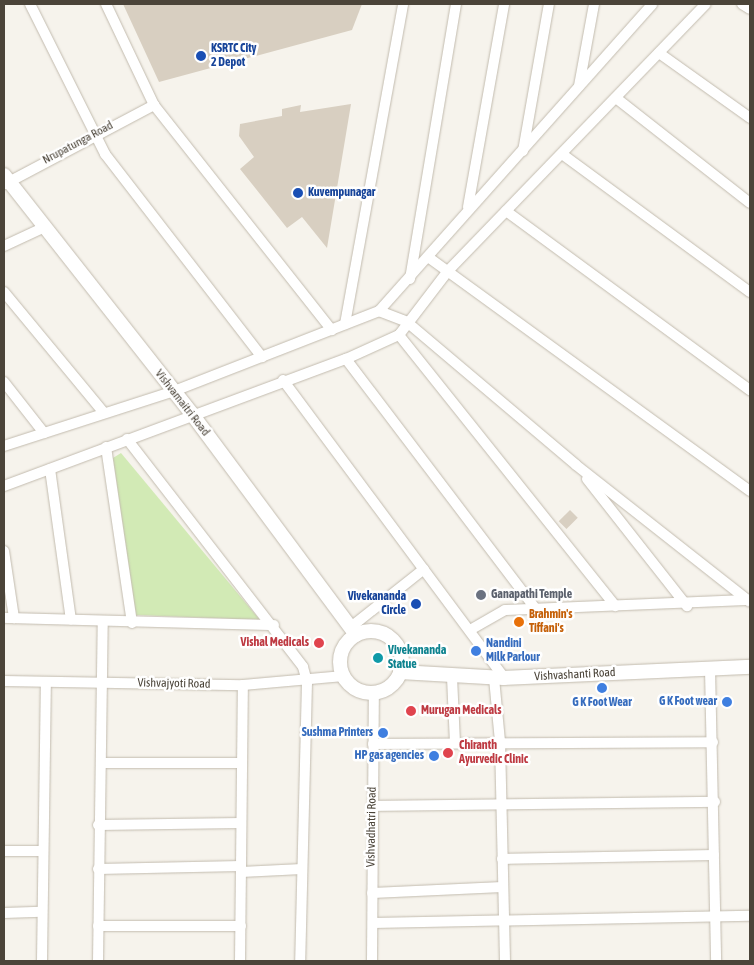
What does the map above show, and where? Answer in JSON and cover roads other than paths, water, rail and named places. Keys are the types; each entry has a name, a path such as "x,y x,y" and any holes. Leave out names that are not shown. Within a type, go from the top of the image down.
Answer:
{"street":[{"path":"30,4 93,134 262,357"},
{"path":"106,4 154,105 332,330"},
{"path":"345,324 402,4"},
{"path":"410,280 456,4"},
{"path":"468,207 504,4"},
{"path":"523,152 549,4"},
{"path":"579,87 594,4"},
{"path":"6,444 174,391 380,311 410,280 468,207 523,152 653,4"},
{"path":"4,486 283,380 346,359 399,334 448,271 706,4"},
{"path":"742,4 750,9"},
{"path":"659,53 750,118"},
{"path":"616,98 750,203"},
{"name":"Nrupatunga Road","path":"5,180 93,134 154,105"},
{"path":"562,154 750,292"},
{"name":"Vishvamaitri Road","path":"5,180 45,227 192,414 354,631"},
{"path":"506,211 750,390"},
{"path":"4,246 45,227"},
{"path":"428,257 750,491"},
{"path":"4,292 104,413"},
{"path":"380,311 407,322 576,465 749,601"},
{"path":"399,334 615,606"},
{"path":"346,359 536,609"},
{"path":"283,380 470,630 499,678 505,961"},
{"path":"4,382 44,433"},
{"path":"127,439 274,625 304,667 307,682 300,961"},
{"path":"106,447 132,623"},
{"path":"576,465 687,606"},
{"path":"50,469 71,620"},
{"path":"4,551 9,618 132,623 274,625"},
{"path":"354,631 369,631 388,636 400,652 400,672 387,688 374,692 358,690 344,676 341,656 354,631 424,569"},
{"path":"470,630 505,610 615,606 687,606 749,601"},
{"path":"98,961 98,825 103,622"},
{"name":"Vishvashanti Road","path":"400,672 452,677 499,678 750,667"},
{"path":"710,669 715,802 716,961"},
{"name":"Vishvajyoti Road","path":"4,681 243,685 307,682 344,676"},
{"path":"452,677 455,743"},
{"path":"42,961 41,912 46,682"},
{"path":"240,961 243,685"},
{"name":"Vishvadhatri Road","path":"372,961 374,692"},
{"path":"374,744 500,741 713,742"},
{"path":"100,763 242,763"},
{"path":"372,806 715,802"},
{"path":"98,825 241,822"},
{"path":"4,851 42,851"},
{"path":"502,860 714,855"},
{"path":"98,869 302,869"},
{"path":"372,893 503,887"},
{"path":"4,913 41,912"},
{"path":"373,923 505,919 716,918 750,916"},
{"path":"98,926 241,926"}],"place":[{"name":"KSRTC City 2 Depot","path":"201,56"},
{"name":"Kuvempunagar","path":"298,193"},
{"name":"Ganapathi Temple","path":"481,595"},
{"name":"Vivekananda Circle","path":"416,604"},
{"name":"Brahmin's Tiffani's","path":"519,622"},
{"name":"Vishal Medicals","path":"319,643"},
{"name":"Nandini Milk Parlour","path":"476,651"},
{"name":"Vivekananda Statue","path":"378,658"},
{"name":"G K Foot Wear","path":"602,688"},
{"name":"G K Foot wear","path":"727,702"},
{"name":"Murugan Medicals","path":"411,711"},
{"name":"Sushma Printers","path":"383,733"},
{"name":"Chiranth Ayurvedic Clinic","path":"448,753"},
{"name":"HP gas agencies","path":"434,756"}]}
